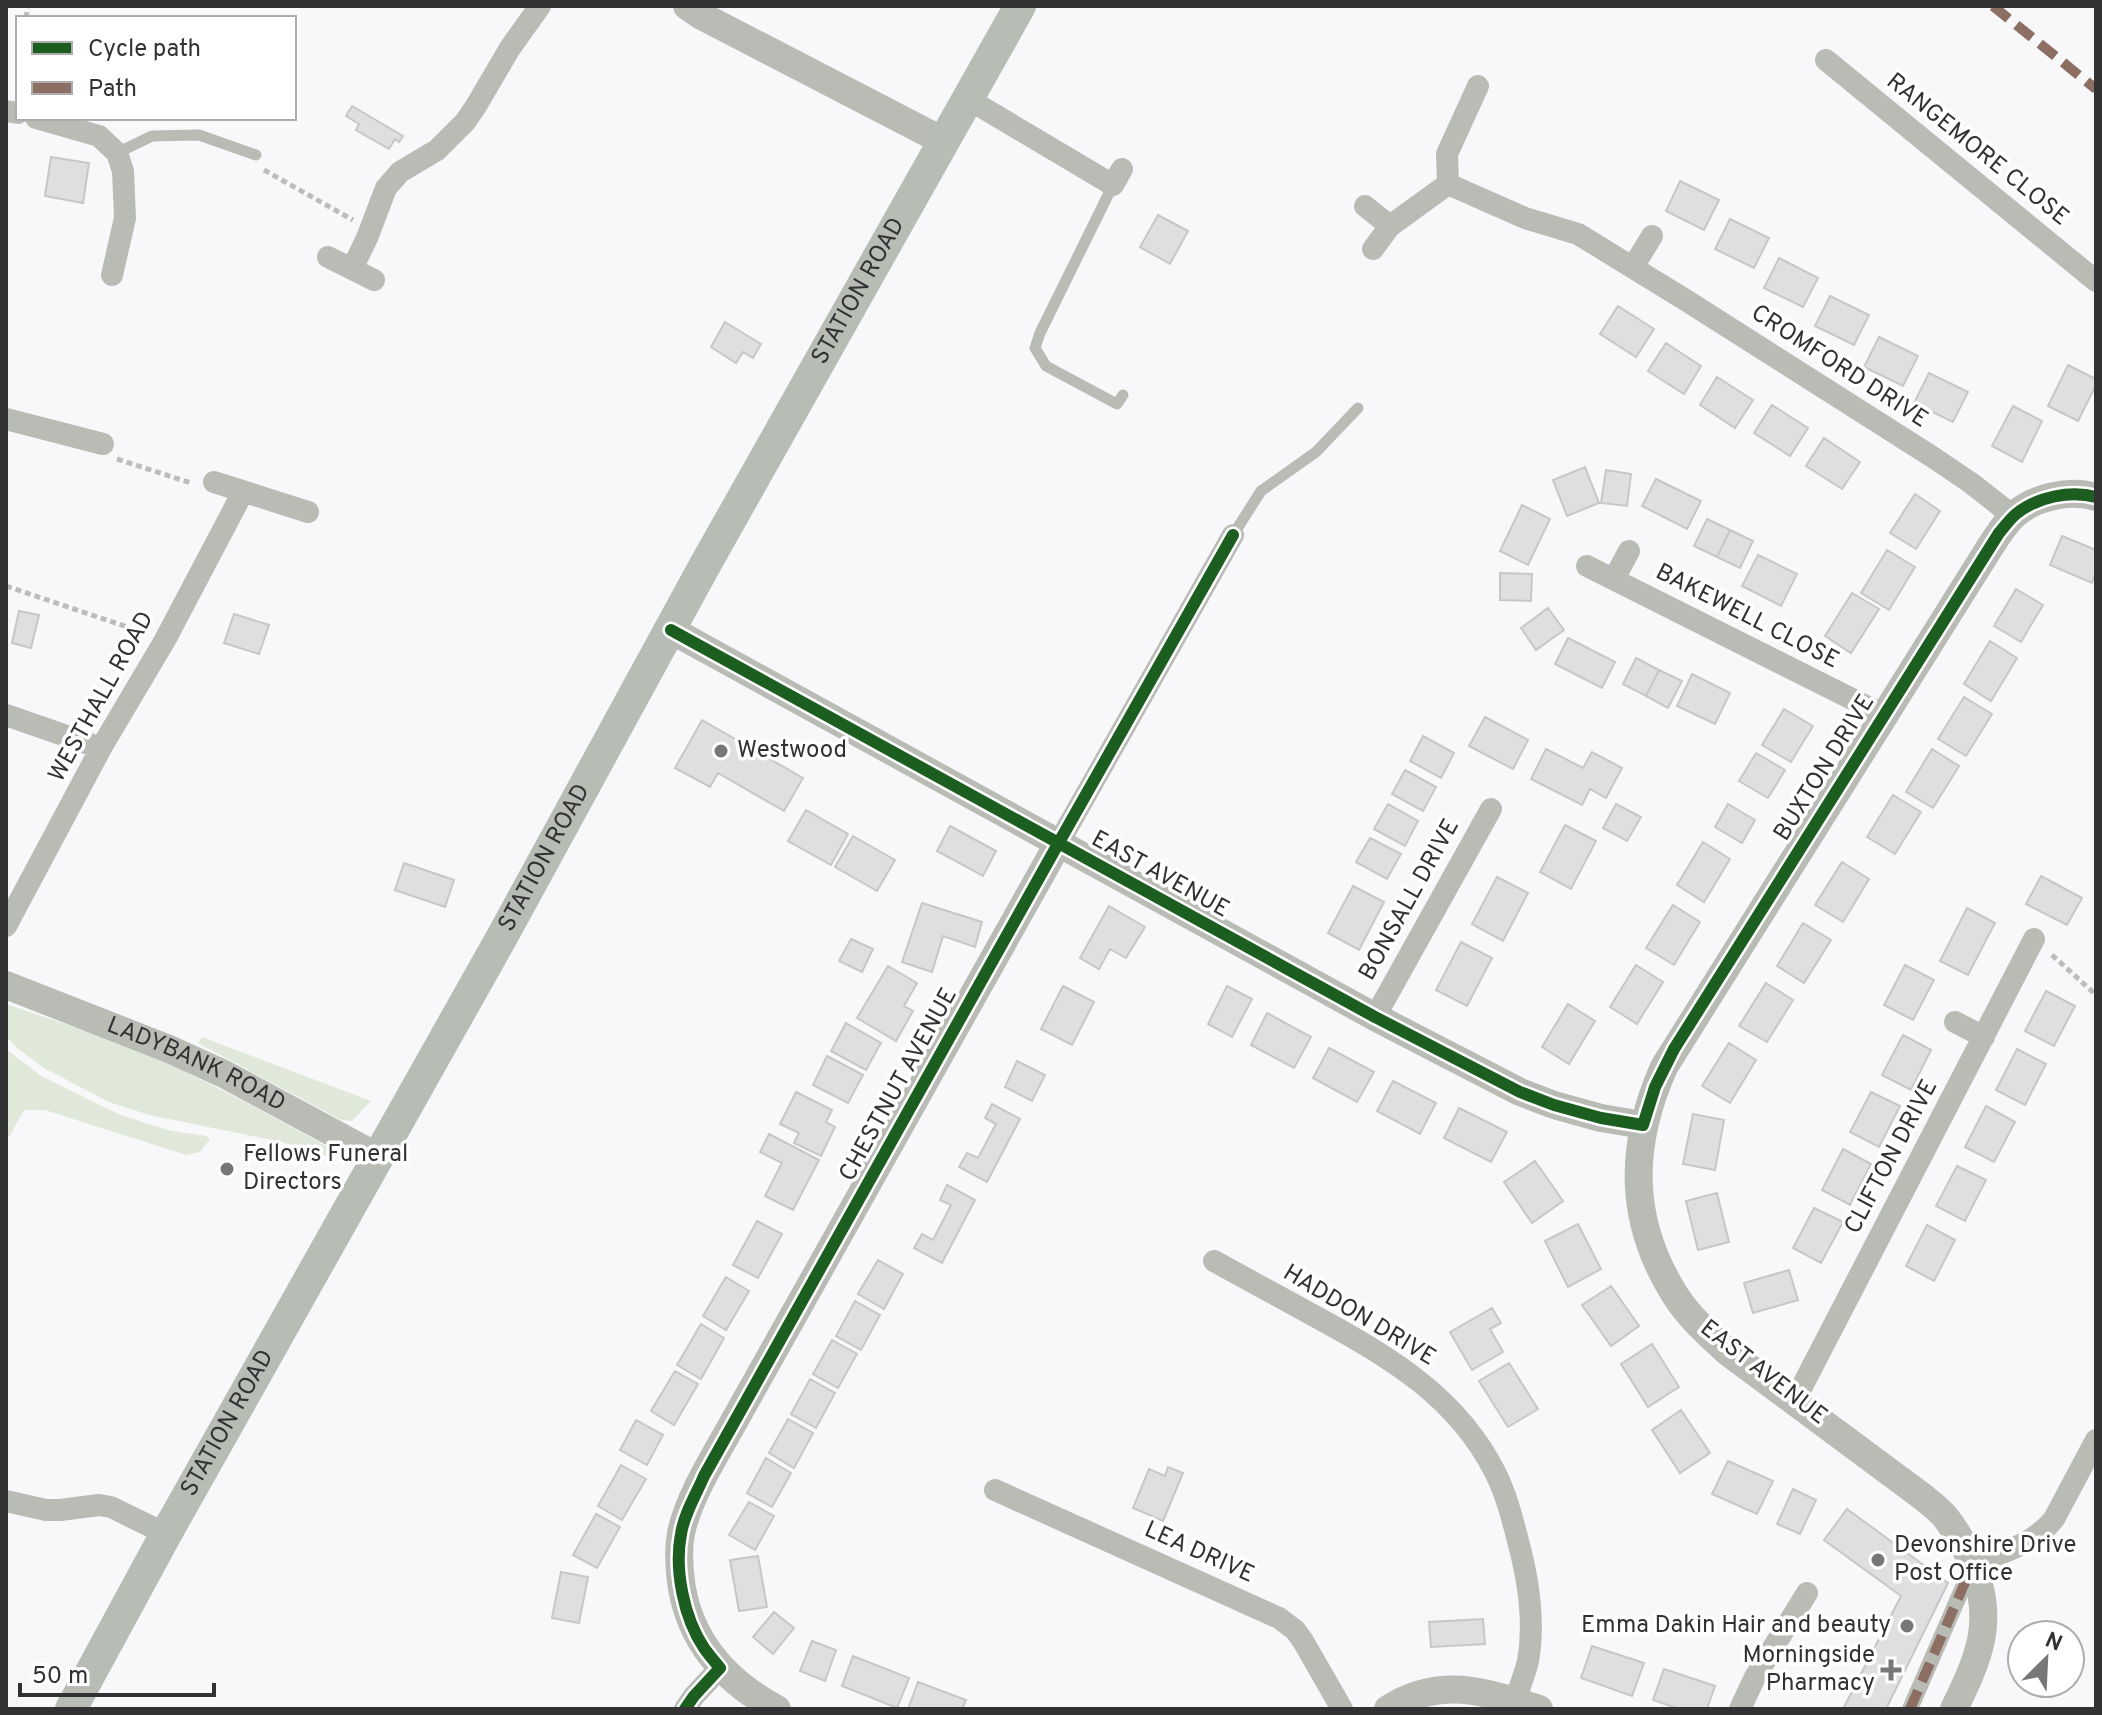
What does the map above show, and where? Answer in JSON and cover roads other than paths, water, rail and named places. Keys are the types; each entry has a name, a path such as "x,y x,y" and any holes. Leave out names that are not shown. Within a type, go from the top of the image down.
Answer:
{"main road":[{"name":"STATION ROAD","path":"71,1709 503,935 720,538 1020,6"}],"street":[{"path":"352,269 386,188 400,172 437,150 465,122 540,6"},
{"path":"687,6 945,142"},
{"name":"RANGEMORE CLOSE","path":"1826,60 2096,281"},
{"path":"1373,249 1390,226 1448,184 1447,154 1478,86"},
{"path":"968,99 1118,177"},
{"path":"43,120 99,136 117,153 123,171 125,218 112,275"},
{"name":"CROMFORD DRIVE","path":"1448,184 1525,218 1578,234 1931,456 2013,516"},
{"path":"1365,206 1390,226"},
{"path":"1633,267 1652,236"},
{"path":"328,257 374,280"},
{"path":"6,419 103,444"},
{"path":"214,482 308,512"},
{"name":"WESTHALL ROAD","path":"6,926 101,748 165,640 243,492"},
{"name":"BUXTON DRIVE","path":"1643,1125 1664,1067 1990,547 2013,516 2037,502 2077,494 2096,497"},
{"name":"CHESTNUT AVENUE","path":"777,1709 757,1698 720,1668 692,1625 682,1592 679,1564 681,1534 688,1513 704,1476 737,1416 1233,535"},
{"path":"1614,579 1629,551"},
{"name":"BAKEWELL CLOSE","path":"1587,566 1884,715"},
{"name":"EAST AVENUE","path":"671,630 1375,1017 1520,1092 1601,1118 1643,1125 1638,1161 1645,1231 1655,1260 1676,1297 1700,1327 1729,1353 1904,1482 1945,1516 1962,1542 1973,1564 1981,1599 1981,1638 1970,1675 1954,1709"},
{"path":"6,715 101,748"},
{"name":"BONSALL DRIVE","path":"1375,1017 1491,809"},
{"name":"CLIFTON DRIVE","path":"1795,1400 2034,939"},
{"name":"LADYBANK ROAD","path":"6,985 224,1074 378,1157"},
{"path":"1955,1022 1984,1037"},
{"name":"HADDON DRIVE","path":"1214,1261 1409,1372 1442,1400 1478,1444 1505,1495 1523,1557 1530,1633 1527,1705"},
{"path":"1910,1709 1973,1564 2026,1543 2048,1527 2096,1440"},
{"name":"LEA DRIVE","path":"995,1490 1279,1618 1295,1630 1303,1641 1342,1709"},
{"path":"6,1501 46,1510 99,1505 111,1507 166,1534"},
{"path":"1740,1709 1755,1677 1807,1593"},
{"path":"685,1709 720,1668"},
{"path":"1388,1709 1441,1689 1474,1690 1527,1705"}],"lane":[{"path":"117,153 152,136 199,135 256,155"},
{"path":"1118,177 1035,348 1046,366 1117,404 1123,395"},
{"path":"1233,535 1261,491 1316,452 1358,408"}],"place":[{"name":"Westwood","path":"721,751"},
{"name":"Fellows Funeral Directors","path":"227,1169"},
{"name":"Devonshire Drive Post Office","path":"1878,1560"},
{"name":"Emma Dakin Hair and beauty","path":"1907,1626"},
{"name":"Morningside Pharmacy","path":"1891,1670"}]}
